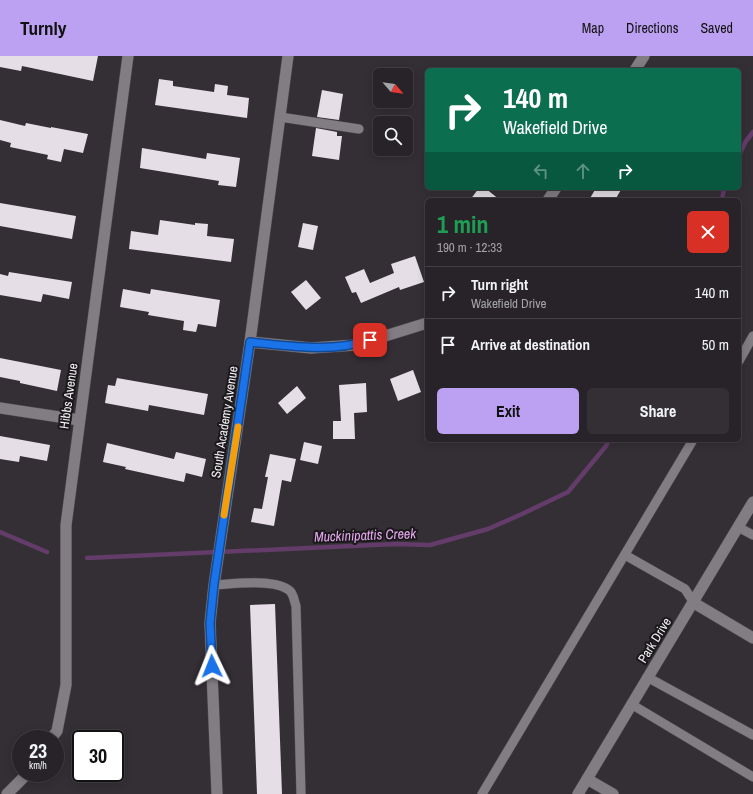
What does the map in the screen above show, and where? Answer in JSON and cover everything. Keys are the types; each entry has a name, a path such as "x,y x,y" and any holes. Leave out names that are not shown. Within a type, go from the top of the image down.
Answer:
{"street":[{"name":"Hibbs Avenue","path":"57,730 66,685 66,525 128,56"},
{"name":"South Academy Avenue","path":"217,794 210,623 214,584 250,342 288,56"},
{"path":"636,68 642,57"},
{"path":"250,342 311,348 356,345 425,324"},
{"path":"0,408 79,420"},
{"name":"Park Drive","path":"578,794 647,676 694,603 753,502"},
{"path":"694,603 753,638"},
{"path":"588,779 613,794"},
{"path":"7,794 19,782"}],"lane":[{"path":"280,117 359,129"},
{"path":"741,357 753,336"},
{"path":"482,794 692,442"},
{"path":"738,527 753,536"},
{"path":"625,555 685,589 694,603"},
{"path":"214,584 270,584 283,586 292,593 296,606 301,794"},
{"path":"647,676 753,735"},
{"path":"631,704 753,777"}],"building":[{"path":"0,56 98,56 93,81 22,66 21,71 0,67"},
{"path":"159,79 173,81 173,86 214,92 215,84 228,86 227,95 249,98 247,118 155,105"},
{"path":"322,90 343,94 339,120 317,117"},
{"path":"0,120 25,126 26,123 88,134 83,153 64,149 61,162 47,159 48,155 10,147 11,143 0,140"},
{"path":"316,128 337,132 337,136 342,136 339,160 312,156"},
{"path":"142,148 206,159 207,153 240,158 236,187 218,185 219,181 140,168"},
{"path":"478,190 488,190 498,198 472,198"},
{"path":"595,190 621,190 616,198 590,198"},
{"path":"0,203 76,216 72,239 0,226"},
{"path":"160,220 195,225 195,223 208,224 207,236 234,239 231,262 129,249 131,231 158,235"},
{"path":"303,223 318,226 313,250 298,247"},
{"path":"415,256 424,282 400,290 399,287 361,303 356,292 352,293 345,277 364,269 370,283 394,273 391,264"},
{"path":"9,272 72,282 69,299 43,294 41,302 0,295 0,274 8,276"},
{"path":"306,280 321,298 306,310 291,292"},
{"path":"123,289 150,294 151,289 220,300 216,327 198,324 196,332 183,330 184,321 148,315 149,312 120,307"},
{"path":"0,358 61,370 57,391 0,377"},
{"path":"413,370 421,392 398,401 390,379"},
{"path":"117,378 208,394 204,415 149,405 148,411 105,403 108,385 115,386"},
{"path":"366,383 367,412 354,413 355,439 333,439 333,421 341,421 339,385"},
{"path":"297,386 306,398 287,414 278,403"},
{"path":"0,436 50,445 47,461 20,456 19,462 0,459"},
{"path":"304,442 322,446 318,464 300,460"},
{"path":"107,443 174,459 176,452 206,459 202,477 186,473 184,482 125,469 126,467 103,462"},
{"path":"270,454 296,459 291,482 282,480 274,526 251,522 254,508 262,509 268,477 265,477"},
{"path":"275,604 282,794 257,794 250,605"}],"waterway":[{"name":"Muckinipattis Creek","path":"741,151 753,132"},
{"name":"Muckinipattis Creek","path":"722,198 724,190"},
{"name":"Muckinipattis Creek","path":"87,558 395,544 430,545 488,529 568,492 608,442"},
{"name":"Muckinipattis Creek","path":"0,532 47,552"}],"slow traffic":[{"path":"224,515 238,427"}],"route":[{"path":"212,666 210,623 214,584 250,342 311,348 356,345 370,340"}]}
